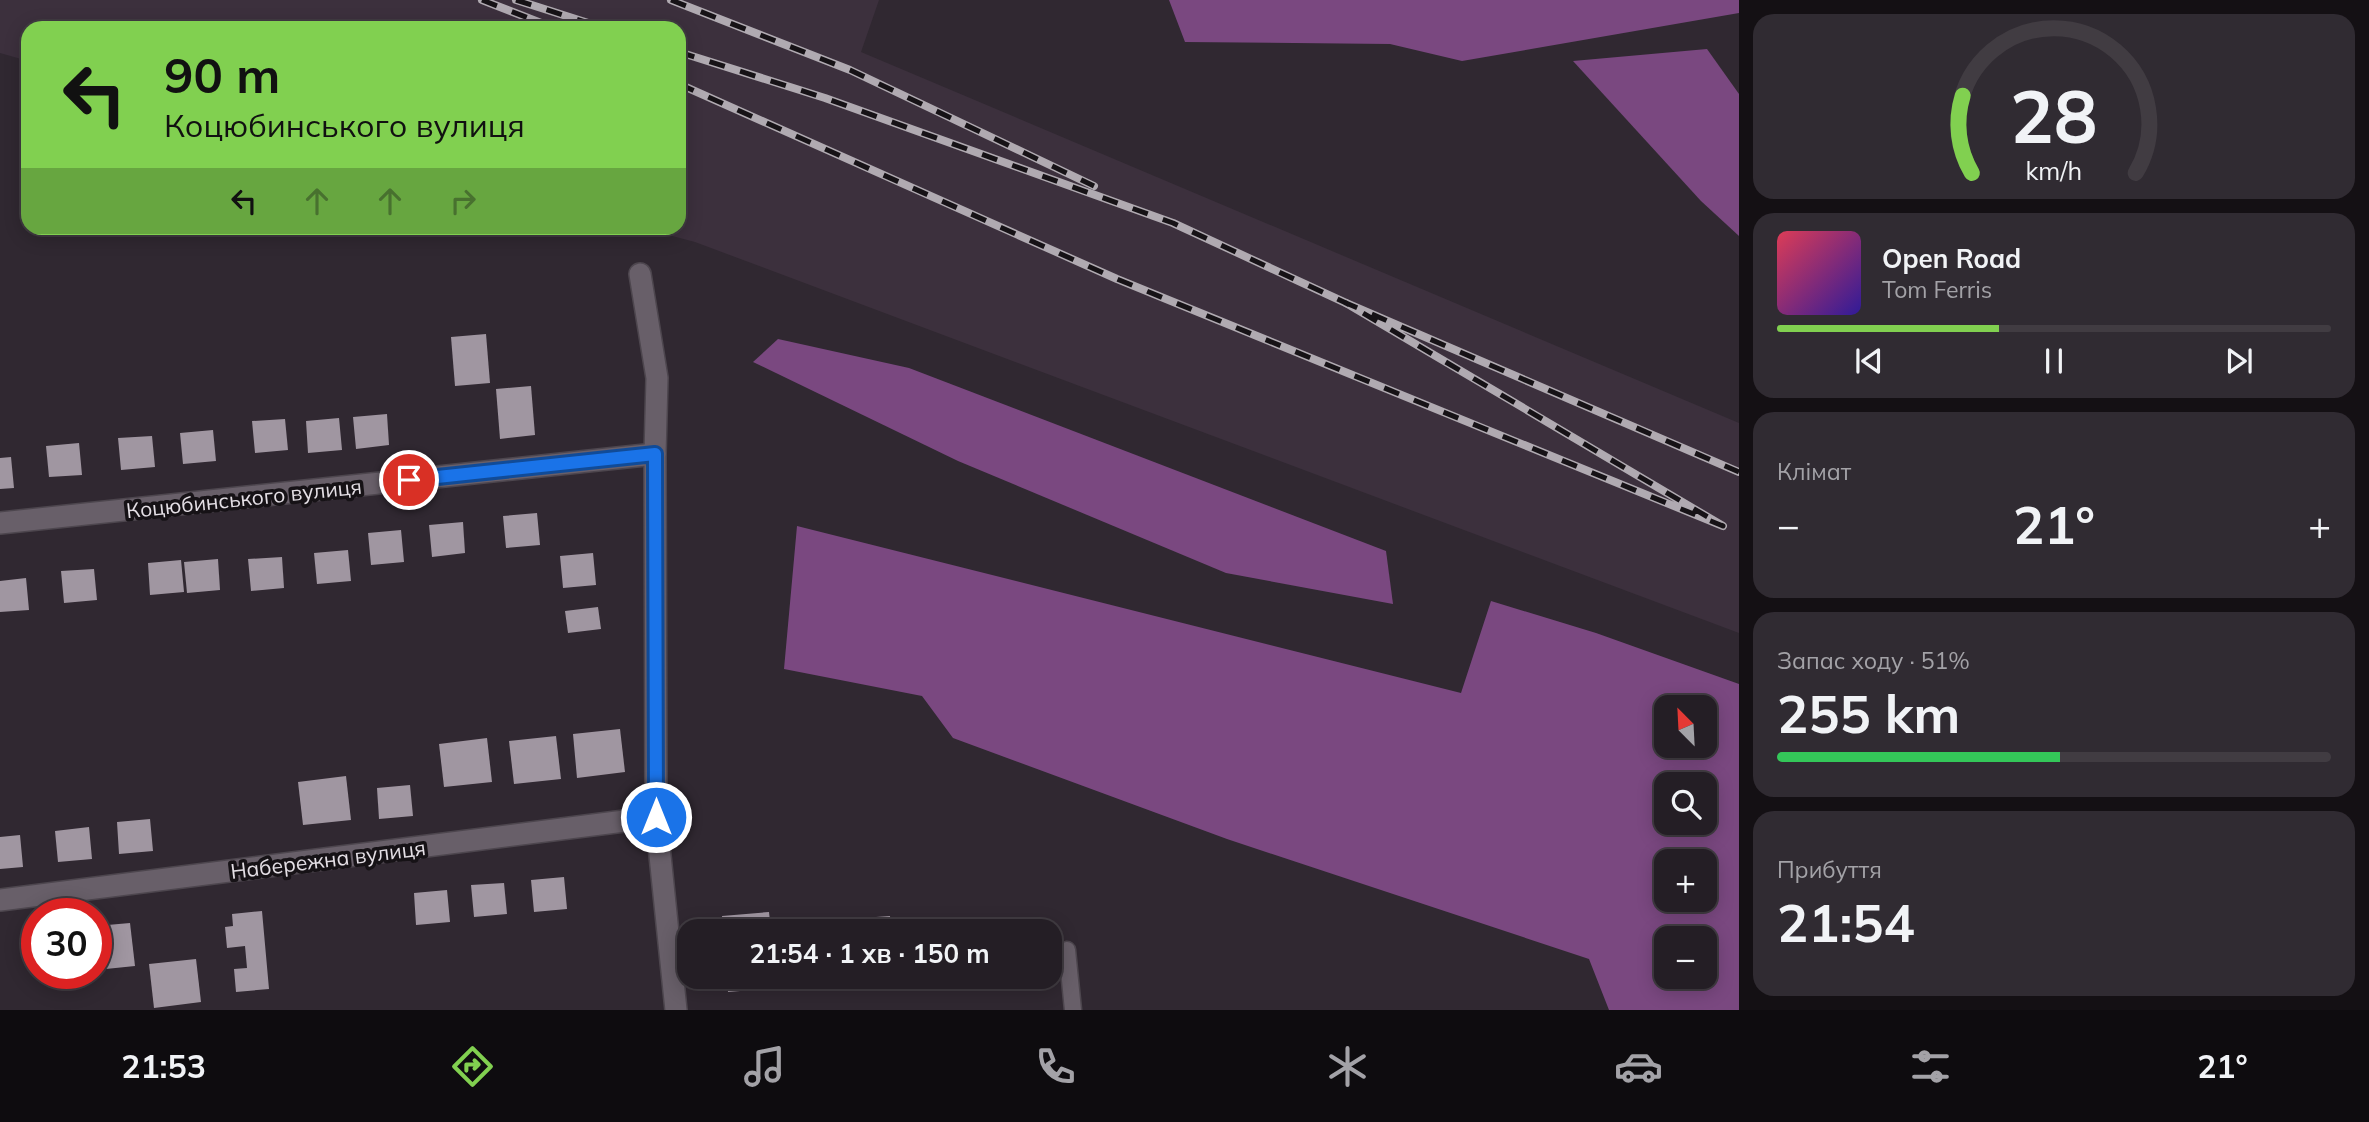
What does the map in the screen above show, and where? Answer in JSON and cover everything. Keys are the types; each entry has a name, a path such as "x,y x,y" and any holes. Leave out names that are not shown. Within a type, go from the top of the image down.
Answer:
{"street":[{"path":"639,274 657,378 656,817 676,1010"},
{"name":"Коцюбинського вулиця","path":"0,523 655,454"},
{"name":"Набережна вулиця","path":"0,900 656,817"}],"lane":[{"path":"1067,950 1073,1010"}],"shaded area":[{"path":"0,0 879,0 861,52 1739,423 1739,633 695,242 668,235 686,235 686,21 21,21 21,59 0,53"},
{"path":"1169,0 1739,0 1739,13 1462,61 1390,44 1185,42"},
{"path":"1707,49 1739,94 1739,236 1701,201 1573,61"},
{"path":"778,339 909,368 1386,551 1393,604 1226,573 958,461 753,362"},
{"path":"797,526 1461,693 1491,601 1596,633 1739,684 1739,1010 1609,1010 1589,959 1227,839 953,738 922,696 784,669"}],"building":[{"path":"486,334 490,383 455,386 451,337"},
{"path":"531,386 535,435 500,439 496,389"},
{"path":"387,414 389,445 356,449 353,417"},
{"path":"339,418 342,450 308,453 306,421"},
{"path":"285,419 288,450 255,453 252,421"},
{"path":"213,430 216,461 183,464 180,433"},
{"path":"152,436 155,467 121,470 118,438"},
{"path":"79,443 82,475 49,477 46,446"},
{"path":"11,457 14,488 0,489 0,458"},
{"path":"537,513 540,545 506,548 503,516"},
{"path":"463,522 465,553 432,557 429,525"},
{"path":"401,530 404,562 371,565 368,533"},
{"path":"348,550 351,581 317,584 314,553"},
{"path":"593,553 596,585 563,588 560,556"},
{"path":"282,557 284,588 251,591 248,559"},
{"path":"218,559 220,590 187,593 184,562"},
{"path":"181,560 184,592 150,595 148,563"},
{"path":"94,569 97,600 64,603 61,571"},
{"path":"26,578 29,610 0,612 0,581"},
{"path":"598,607 601,629 568,633 565,611"},
{"path":"620,729 625,772 577,778 573,734"},
{"path":"556,736 561,779 514,784 509,741"},
{"path":"487,738 492,782 444,787 439,744"},
{"path":"346,776 351,820 303,825 298,782"},
{"path":"410,785 413,816 379,819 377,788"},
{"path":"150,819 153,851 119,854 117,822"},
{"path":"89,827 92,859 58,862 55,831"},
{"path":"20,835 23,867 0,869 0,837"},
{"path":"564,877 567,909 534,912 531,880"},
{"path":"504,883 507,914 474,917 471,885"},
{"path":"447,890 450,922 416,925 414,893"},
{"path":"262,911 269,989 236,992 234,969 247,968 245,946 227,948 225,927 233,926 232,914"},
{"path":"769,912 770,919 722,919 722,916"},
{"path":"890,916 890,919 848,919"},
{"path":"130,923 135,966 112,968 112,925"},
{"path":"196,959 201,1002 154,1008 149,964"},
{"path":"728,989 763,989 728,992"}],"railway":[{"path":"482,0 536,21"},
{"path":"516,0 582,21"},
{"path":"671,0 850,70 1094,186"},
{"path":"686,54 825,98 1173,223 1346,303"},
{"path":"686,87 1117,279 1723,526 1346,303 1739,472"}],"route":[{"path":"409,480 655,454 656,817"}]}
